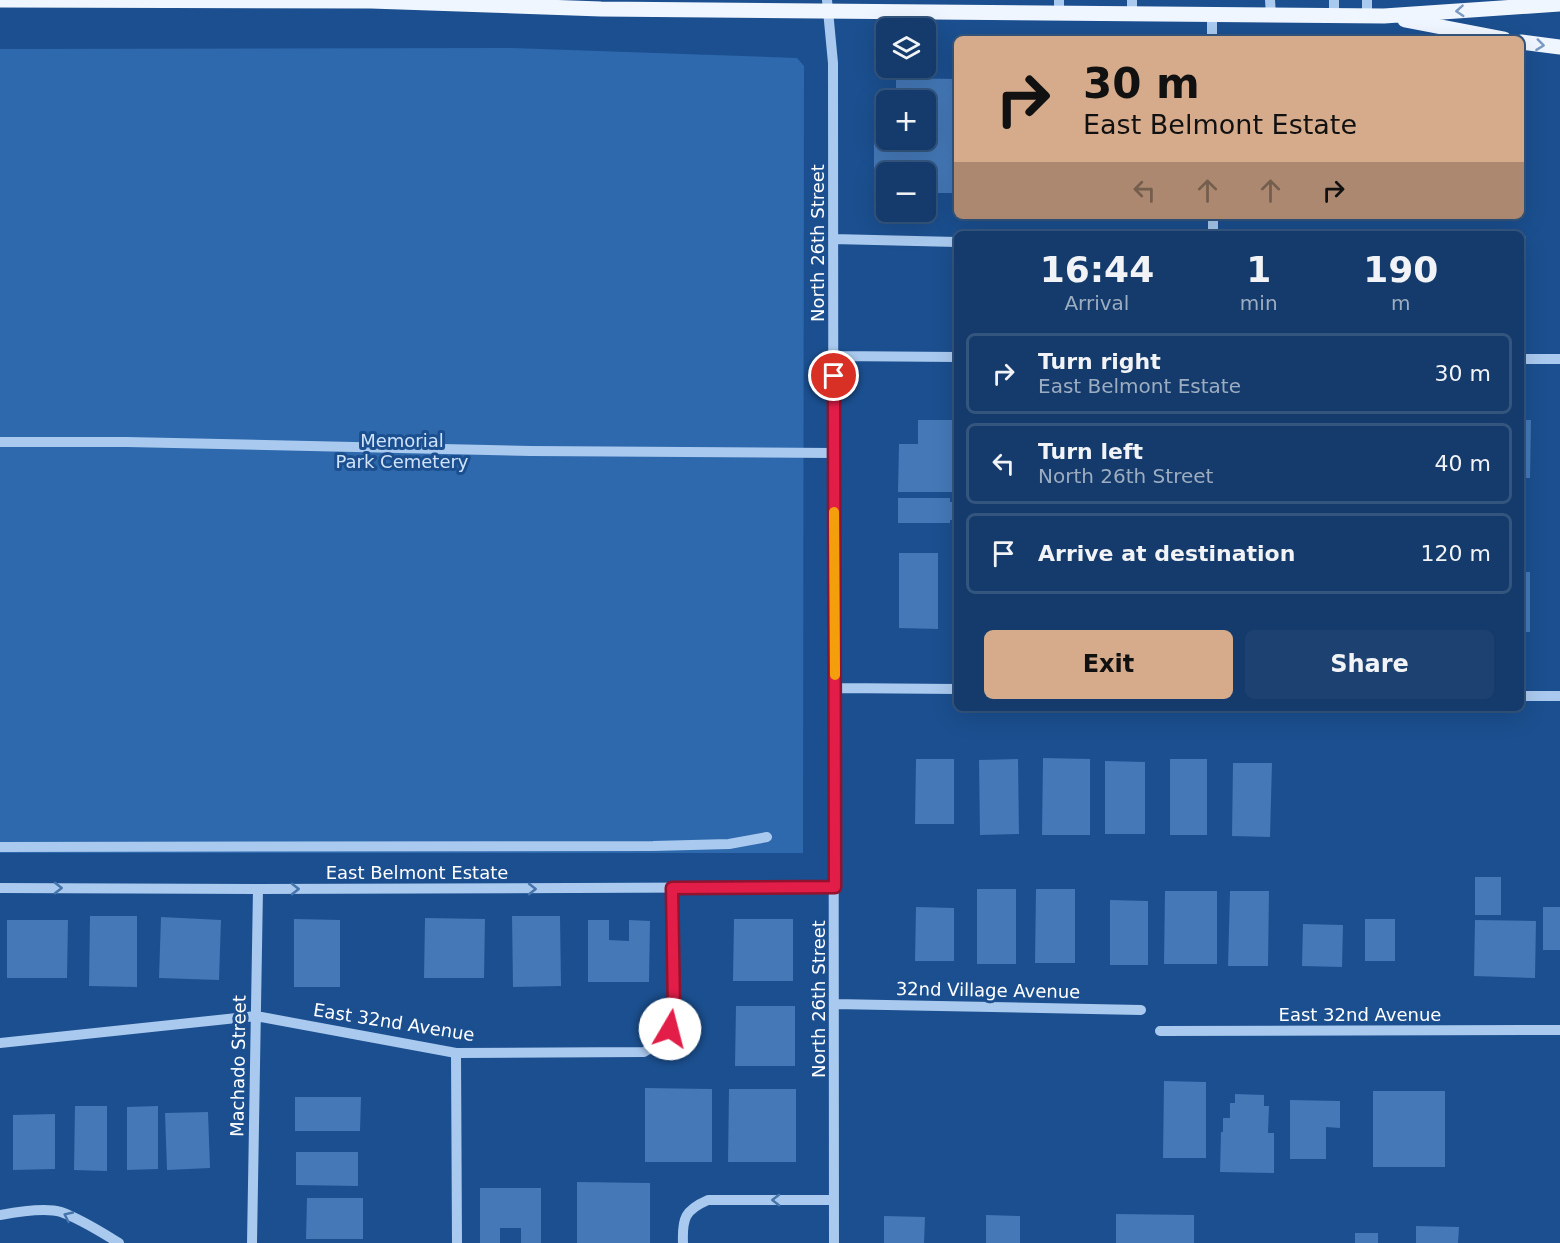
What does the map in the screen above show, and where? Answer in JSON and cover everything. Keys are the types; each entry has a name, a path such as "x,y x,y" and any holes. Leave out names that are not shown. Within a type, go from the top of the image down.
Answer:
{"main road":[{"path":"0,0 371,1 601,9 828,6 1132,7 1212,15 1271,8 1334,8 1367,16 1493,4 1560,4"},
{"path":"1384,16 1488,36"},
{"path":"1524,42 1560,47"}],"street":[{"path":"1367,0 1367,16"},
{"name":"North 26th Street","path":"828,6 833,63 834,1243"},
{"path":"1212,15 1212,36"},
{"path":"833,239 954,242"},
{"path":"833,356 954,357"},
{"path":"1524,359 1560,359"},
{"path":"0,442 127,442 531,451 834,453"},
{"path":"835,688 954,689"},
{"path":"1524,696 1560,696"},
{"path":"0,848 653,846 729,844 767,837"},
{"name":"East Belmont Estate","path":"0,888 835,887"},
{"name":"East 32nd Avenue","path":"0,1043 256,1016 456,1053 644,1052 660,1043 670,1029 674,1010 672,888"},
{"name":"Machado Street","path":"252,1243 258,889"},
{"name":"32nd Village Avenue","path":"834,1004 1142,1010"},
{"name":"East 32nd Avenue","path":"1160,1030 1560,1030"},
{"path":"456,1053 457,1243"},
{"path":"683,1243 682,1224 687,1213 696,1205 708,1200 834,1200"},
{"path":"0,1215 21,1211 59,1211 119,1243"}],"green space":[{"name":"Memorial Park Cemetery","path":"512,48 797,58 804,66 803,853 0,853 0,49"}],"building":[{"path":"896,78 954,79 954,193 936,193 936,162 876,162 876,169 874,169 874,101 876,101 876,150 936,150 936,90 896,90"},
{"path":"1524,236 1526,236 1525,294"},
{"path":"918,420 954,420 954,492 898,492 899,444 918,444"},
{"path":"1524,420 1531,420 1530,478 1524,478"},
{"path":"898,498 950,498 950,502 954,502 954,520 950,520 950,523 898,523"},
{"path":"899,553 938,553 938,629 899,628"},
{"path":"1524,572 1530,572 1530,632 1524,632"},
{"path":"1043,758 1090,759 1090,835 1042,835"},
{"path":"916,759 954,759 954,824 915,824"},
{"path":"1018,759 1019,834 980,835 979,760"},
{"path":"1170,759 1207,759 1207,835 1170,835"},
{"path":"1105,761 1145,762 1145,834 1105,834"},
{"path":"1233,763 1272,763 1270,837 1232,836"},
{"path":"1475,877 1501,877 1501,915 1475,915"},
{"path":"977,889 1016,889 1016,964 977,964"},
{"path":"1036,889 1075,889 1075,963 1035,963"},
{"path":"1165,891 1217,891 1217,964 1164,964"},
{"path":"1230,891 1269,891 1268,966 1228,966"},
{"path":"1110,900 1148,901 1148,965 1110,965"},
{"path":"916,907 954,908 954,961 915,961"},
{"path":"1543,907 1560,907 1560,950 1543,950"},
{"path":"90,916 137,916 137,987 89,986"},
{"path":"512,916 560,916 561,986 513,987"},
{"path":"161,917 221,920 219,980 159,978"},
{"path":"425,918 485,919 484,978 424,978"},
{"path":"294,919 340,920 340,987 294,987"},
{"path":"734,919 793,919 793,981 733,981"},
{"path":"1365,919 1395,919 1395,961 1365,961"},
{"path":"7,920 68,920 67,978 7,978"},
{"path":"588,920 609,920 609,940 629,941 629,920 650,921 649,982 588,982"},
{"path":"1475,920 1536,921 1535,978 1474,976"},
{"path":"1303,924 1343,925 1342,967 1302,966"},
{"path":"736,1006 795,1006 795,1066 735,1066"},
{"path":"1164,1081 1206,1082 1206,1158 1163,1158"},
{"path":"645,1088 712,1089 712,1162 645,1162"},
{"path":"729,1089 796,1089 796,1162 728,1162"},
{"path":"1373,1091 1445,1091 1445,1167 1373,1167"},
{"path":"1235,1094 1264,1095 1264,1106 1269,1106 1268,1133 1274,1133 1274,1173 1220,1172 1223,1118 1230,1118 1230,1103 1235,1103"},
{"path":"295,1097 361,1097 360,1131 295,1131"},
{"path":"1290,1100 1340,1101 1340,1128 1326,1127 1326,1159 1290,1159"},
{"path":"75,1106 107,1106 107,1171 74,1170"},
{"path":"158,1106 158,1169 127,1170 127,1107"},
{"path":"208,1112 210,1168 167,1170 165,1113"},
{"path":"55,1114 55,1169 13,1170 13,1115"},
{"path":"296,1152 358,1152 358,1186 296,1185"},
{"path":"577,1182 650,1183 650,1243 577,1243"},
{"path":"480,1188 541,1188 541,1243 521,1243 521,1228 500,1228 500,1243 480,1243"},
{"path":"307,1198 363,1198 363,1239 306,1239"},
{"path":"1116,1214 1194,1215 1194,1243 1116,1243"},
{"path":"986,1215 1020,1216 1020,1243 986,1243"},
{"path":"884,1216 925,1217 924,1243 884,1243"},
{"path":"1416,1226 1459,1227 1458,1243 1416,1243"},
{"path":"1355,1233 1378,1233 1378,1243 1355,1243"}],"slow traffic":[{"path":"834,512 835,675"}],"route":[{"path":"670,1029 674,1010 672,888 835,887 834,376"}]}
